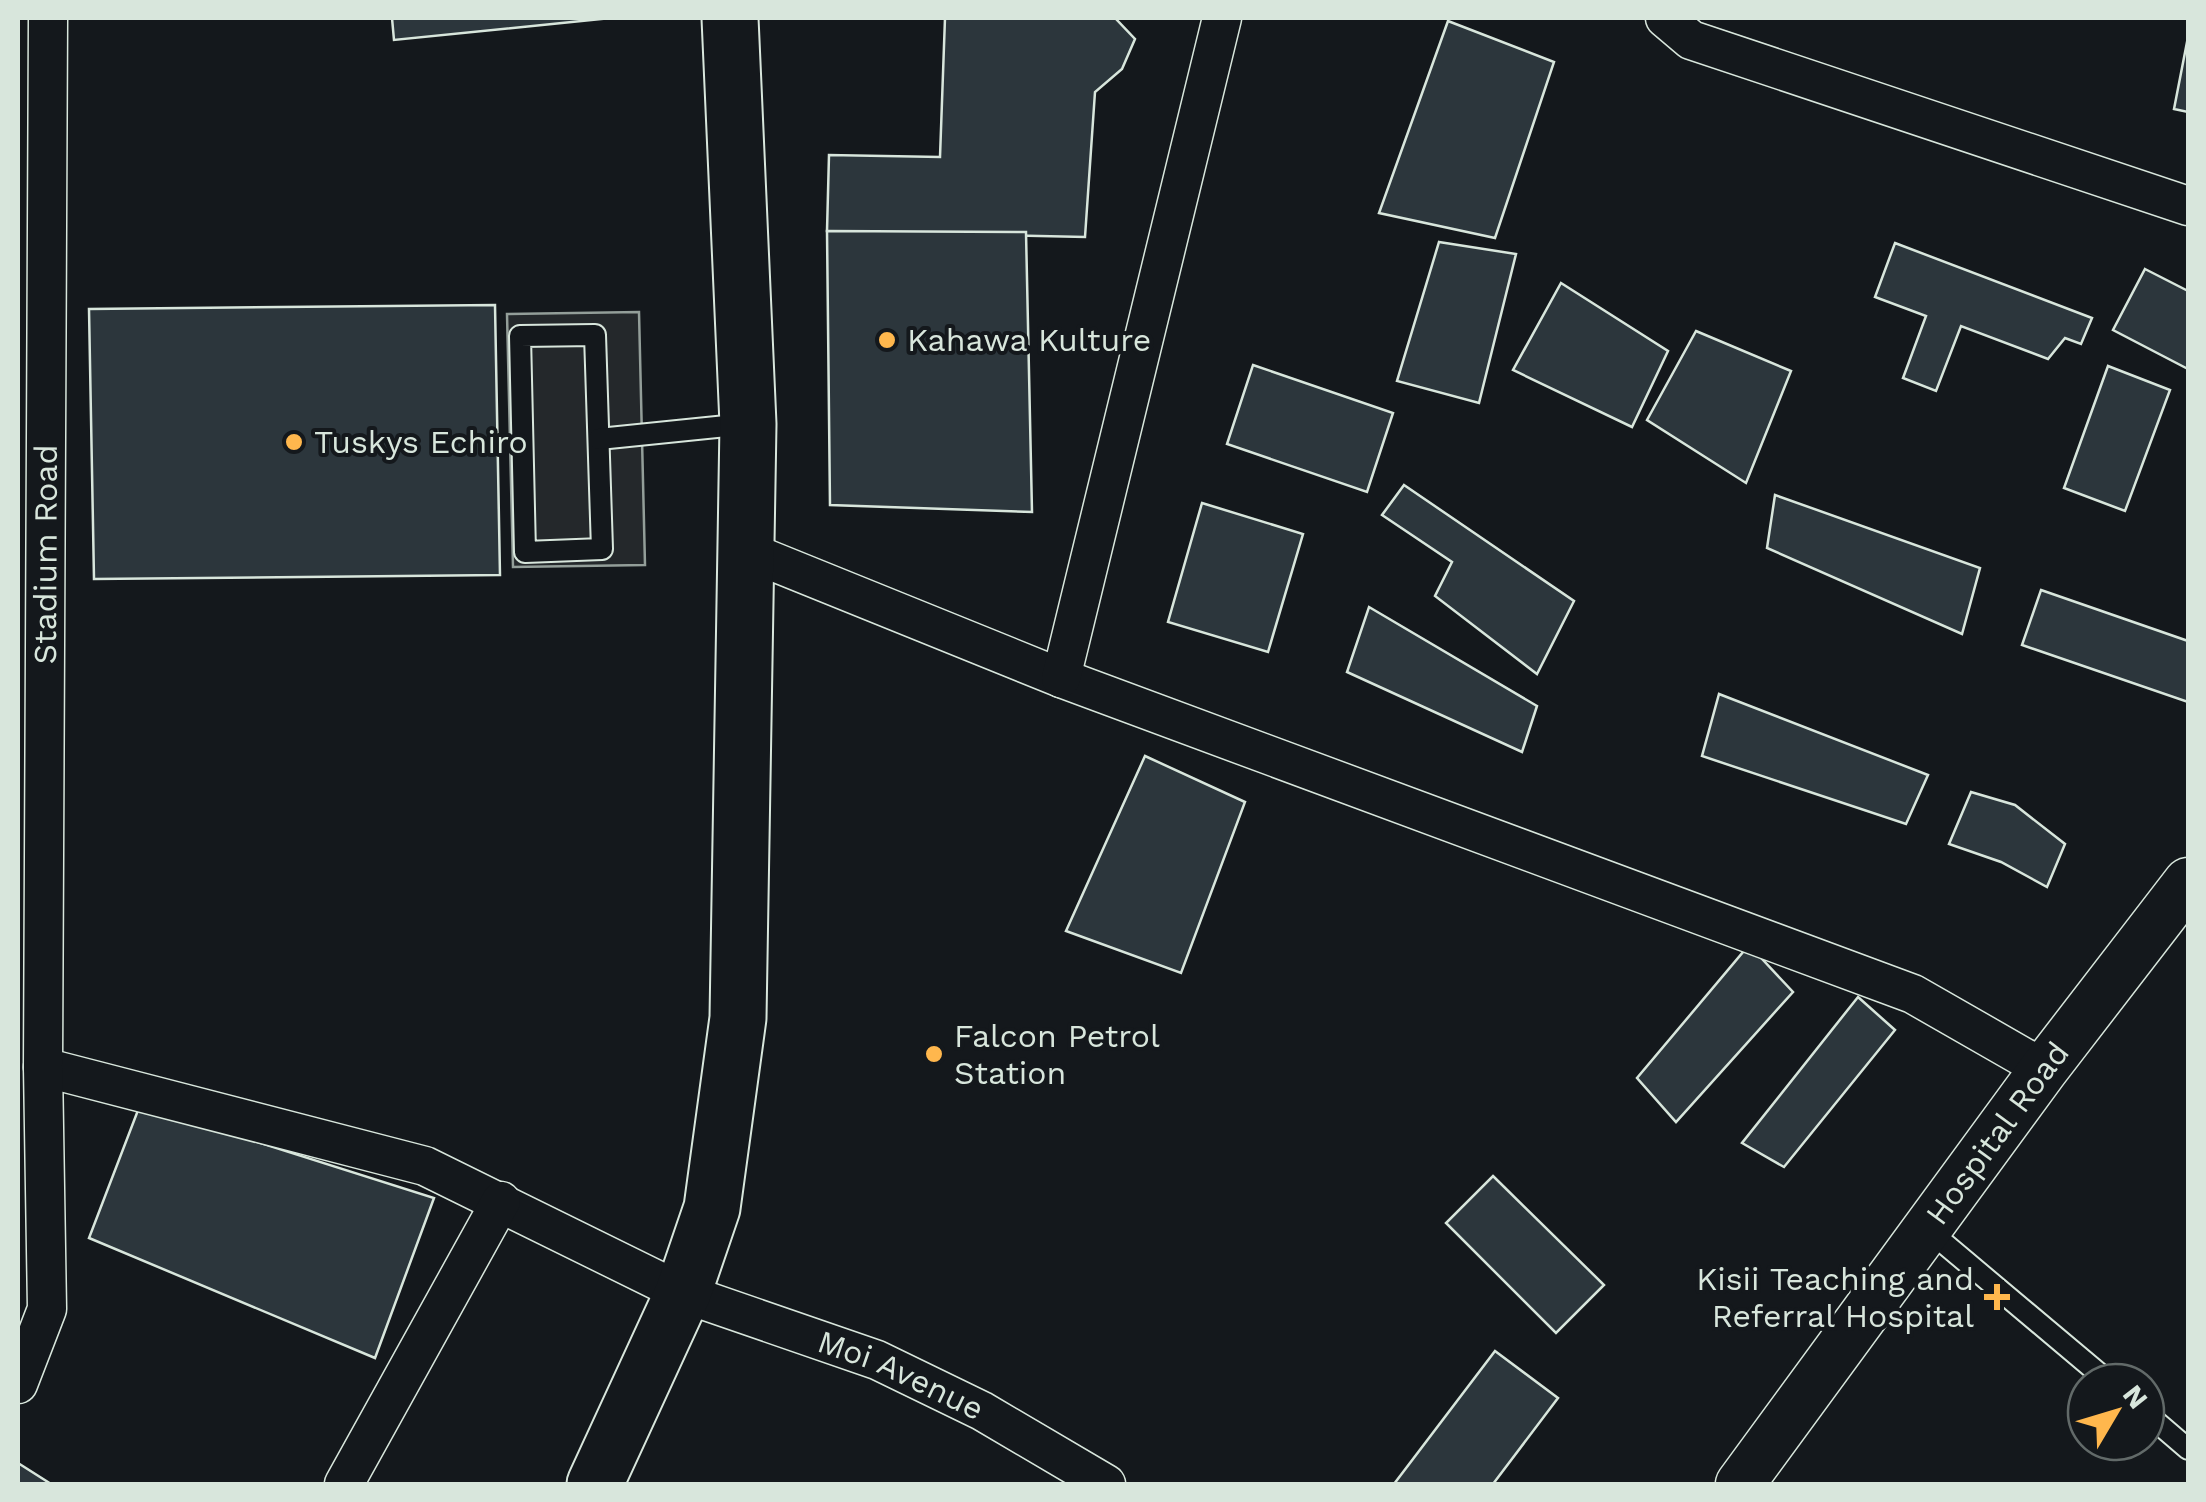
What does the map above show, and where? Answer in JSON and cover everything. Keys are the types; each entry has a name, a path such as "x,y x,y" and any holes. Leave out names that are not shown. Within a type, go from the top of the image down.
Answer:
{"highway":[{"path":"596,1484 683,1293 712,1208 738,1018 748,424 730,18"}],"street":[{"name":"Stadium Road","path":"18,1384 47,1309 35,1089 48,18"},
{"path":"1061,678 1222,18"},
{"path":"1665,18 1691,40 2188,206"},
{"path":"748,552 1061,678 1913,994 2044,1069"},
{"name":"Hospital Road","path":"1740,1484 2044,1069 2188,882"},
{"name":"Moi Avenue","path":"35,1089 425,1166 683,1293 877,1360 982,1411 1106,1484"},
{"path":"344,1484 501,1201"}],"lane":[{"path":"520,336 595,336 598,439 602,549 525,552 520,336"},
{"path":"598,439 748,424"},
{"path":"1927,1229 2085,1362"},
{"path":"2166,1430 2188,1449"}],"shaded area":[{"path":"639,312 645,565 513,567 507,314"}],"building":[{"path":"392,18 611,18 394,40"},
{"path":"945,18 1115,18 1135,39 1122,69 1095,92 1085,237 827,231 829,155 940,157"},
{"path":"1448,21 1554,62 1495,238 1379,213"},
{"path":"2188,37 2188,112 2174,109"},
{"path":"827,231 1026,232 1032,512 830,505"},
{"path":"1439,242 1516,254 1479,403 1397,381"},
{"path":"1895,243 2092,318 2081,344 2065,338 2048,359 1961,326 1936,391 1903,378 1926,316 1875,297"},
{"path":"2145,269 2188,291 2188,369 2113,330"},
{"path":"1561,283 1668,351 1632,427 1513,370"},
{"name":"Tuskys Echiro","path":"495,305 500,575 94,579 89,309"},
{"path":"1696,331 1791,371 1746,483 1647,420"},
{"path":"1253,365 1393,413 1367,492 1227,444"},
{"path":"2108,366 2170,390 2125,511 2064,488"},
{"path":"1404,485 1574,601 1537,674 1435,596 1452,562 1382,515"},
{"path":"1775,495 1980,568 1962,634 1767,548"},
{"path":"1202,503 1303,534 1268,652 1168,622"},
{"path":"2041,590 2188,641 2188,702 2022,645"},
{"path":"1369,607 1537,706 1522,752 1347,672"},
{"path":"1719,694 1928,775 1906,824 1702,756"},
{"path":"1145,756 1245,802 1181,973 1066,931"},
{"path":"1971,792 2015,805 2065,844 2047,887 2001,862 1949,844"},
{"path":"1749,945 1793,992 1676,1122 1637,1078"},
{"path":"1858,997 1895,1030 1784,1167 1742,1143"},
{"path":"140,1105 434,1198 375,1358 89,1238"},
{"path":"1493,1176 1604,1285 1556,1333 1446,1223"},
{"path":"1495,1351 1558,1398 1493,1484 1394,1484"},
{"path":"18,1463 51,1484 18,1484"}],"place":[{"name":"Kahawa Kulture","path":"887,340"},
{"name":"Tuskys Echiro","path":"294,442"},
{"name":"Falcon Petrol Station","path":"934,1054"},
{"name":"Kisii Teaching and Referral Hospital","path":"1997,1297"}]}
